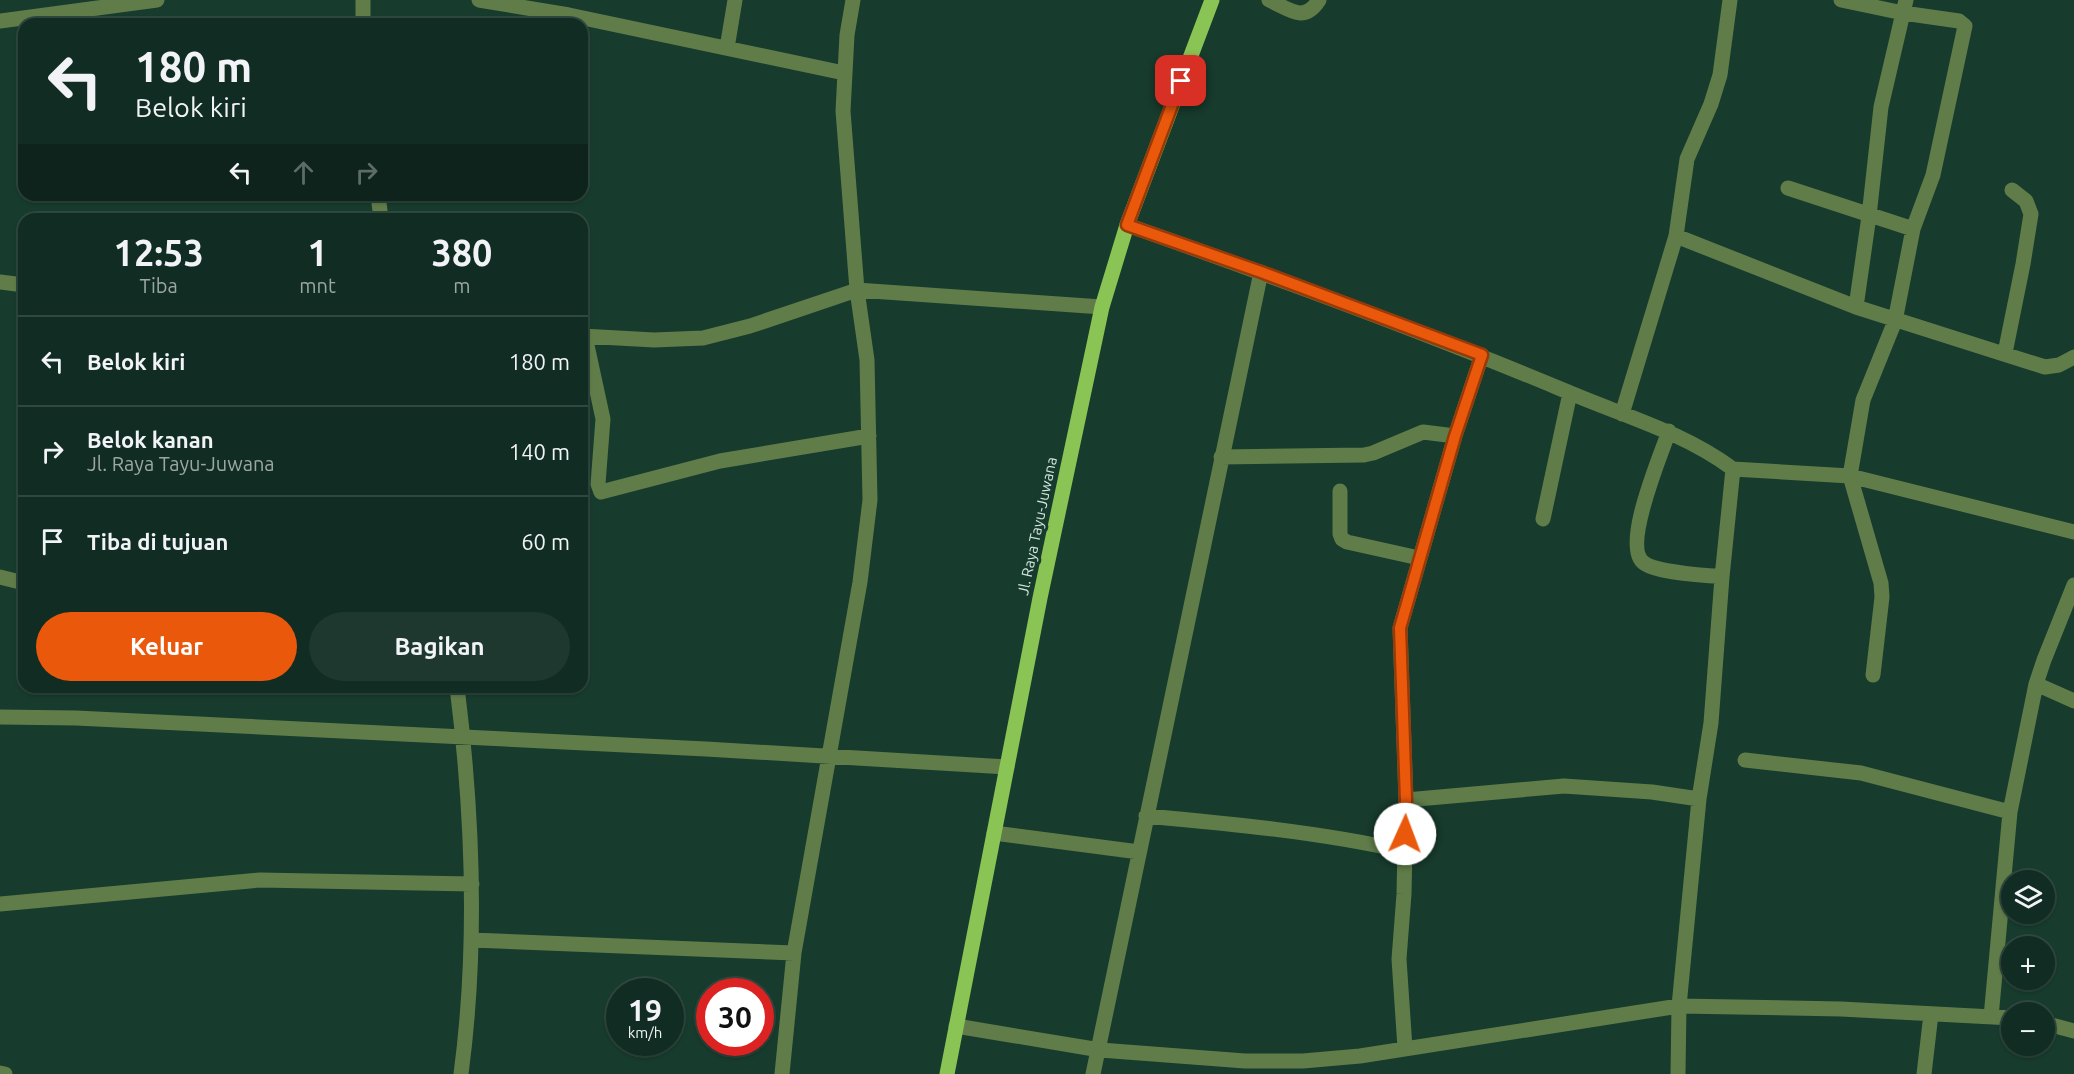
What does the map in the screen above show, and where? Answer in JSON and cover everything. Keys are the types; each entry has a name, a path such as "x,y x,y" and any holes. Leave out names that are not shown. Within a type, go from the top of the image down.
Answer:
{"main road":[{"name":"Jl. Raya Tayu-Juwana","path":"947,1074 1007,767 1102,307 1127,225 1212,0"}],"street":[{"path":"22,18 157,0"},
{"path":"363,0 363,18"},
{"path":"479,0 583,18"},
{"path":"727,48 735,0"},
{"path":"782,1074 795,953 863,559 870,500 867,360 857,290 843,111 847,35 853,0"},
{"path":"1269,0 1295,12 1304,13 1312,10 1319,0"},
{"path":"1622,414 1676,236 1687,159 1711,104 1720,75 1730,0"},
{"path":"1841,0 1904,6 1959,21 1965,26 1933,175 1913,229 1896,321 1863,400 1850,476 1881,583 1882,597 1873,675"},
{"path":"1856,307 1881,106 1904,6"},
{"path":"0,21 18,19"},
{"path":"588,19 844,73"},
{"path":"1788,188 1913,229"},
{"path":"2005,353 2024,264 2031,214 2026,201 2012,190"},
{"path":"1127,225 1261,272 1482,355 1570,393 1669,431 1732,468 1850,476 2074,532"},
{"path":"1676,236 1856,307 2045,367 2060,365 2074,357"},
{"path":"1093,1074 1100,1050 1146,816 1261,272"},
{"path":"0,282 18,284"},
{"path":"588,336 654,340 703,338 750,326 857,290 1102,307"},
{"path":"1405,1048 1399,959 1404,894 1406,800 1400,628 1455,436 1482,355"},
{"path":"588,357 603,419 598,484 602,492 720,461 869,436"},
{"path":"1543,519 1570,393"},
{"path":"1669,431 1641,512 1637,540 1638,556 1645,564 1658,569 1722,577"},
{"path":"1221,457 1364,455 1423,432 1455,436"},
{"path":"1678,1074 1679,1006 1699,800 1711,723 1732,468"},
{"path":"1340,491 1342,539 1419,558"},
{"path":"0,577 18,582"},
{"path":"1991,1017 2010,812 2036,684 2043,660 2074,585"},
{"path":"2036,684 2074,701"},
{"path":"457,693 463,737 472,884 472,940 466,1040 461,1074"},
{"path":"0,717 76,718 463,737 1007,767"},
{"path":"1745,760 1861,773 2010,812"},
{"path":"1406,800 1564,786 1652,792 1699,800"},
{"path":"1146,816 1293,831 1404,850"},
{"path":"994,833 1139,852"},
{"path":"0,904 260,880 472,884"},
{"path":"472,940 795,953"},
{"path":"957,1026 1100,1050 1245,1061 1303,1061 1360,1056 1491,1037 1679,1006 1840,1009 2001,1017"},
{"path":"1924,1074 1931,1014"},
{"path":"2055,1026 2074,1031"},
{"path":"0,1073 5,1074"}],"route":[{"path":"1181,81 1127,225 1261,272 1482,355 1455,436 1400,628 1406,800 1405,834"}]}
